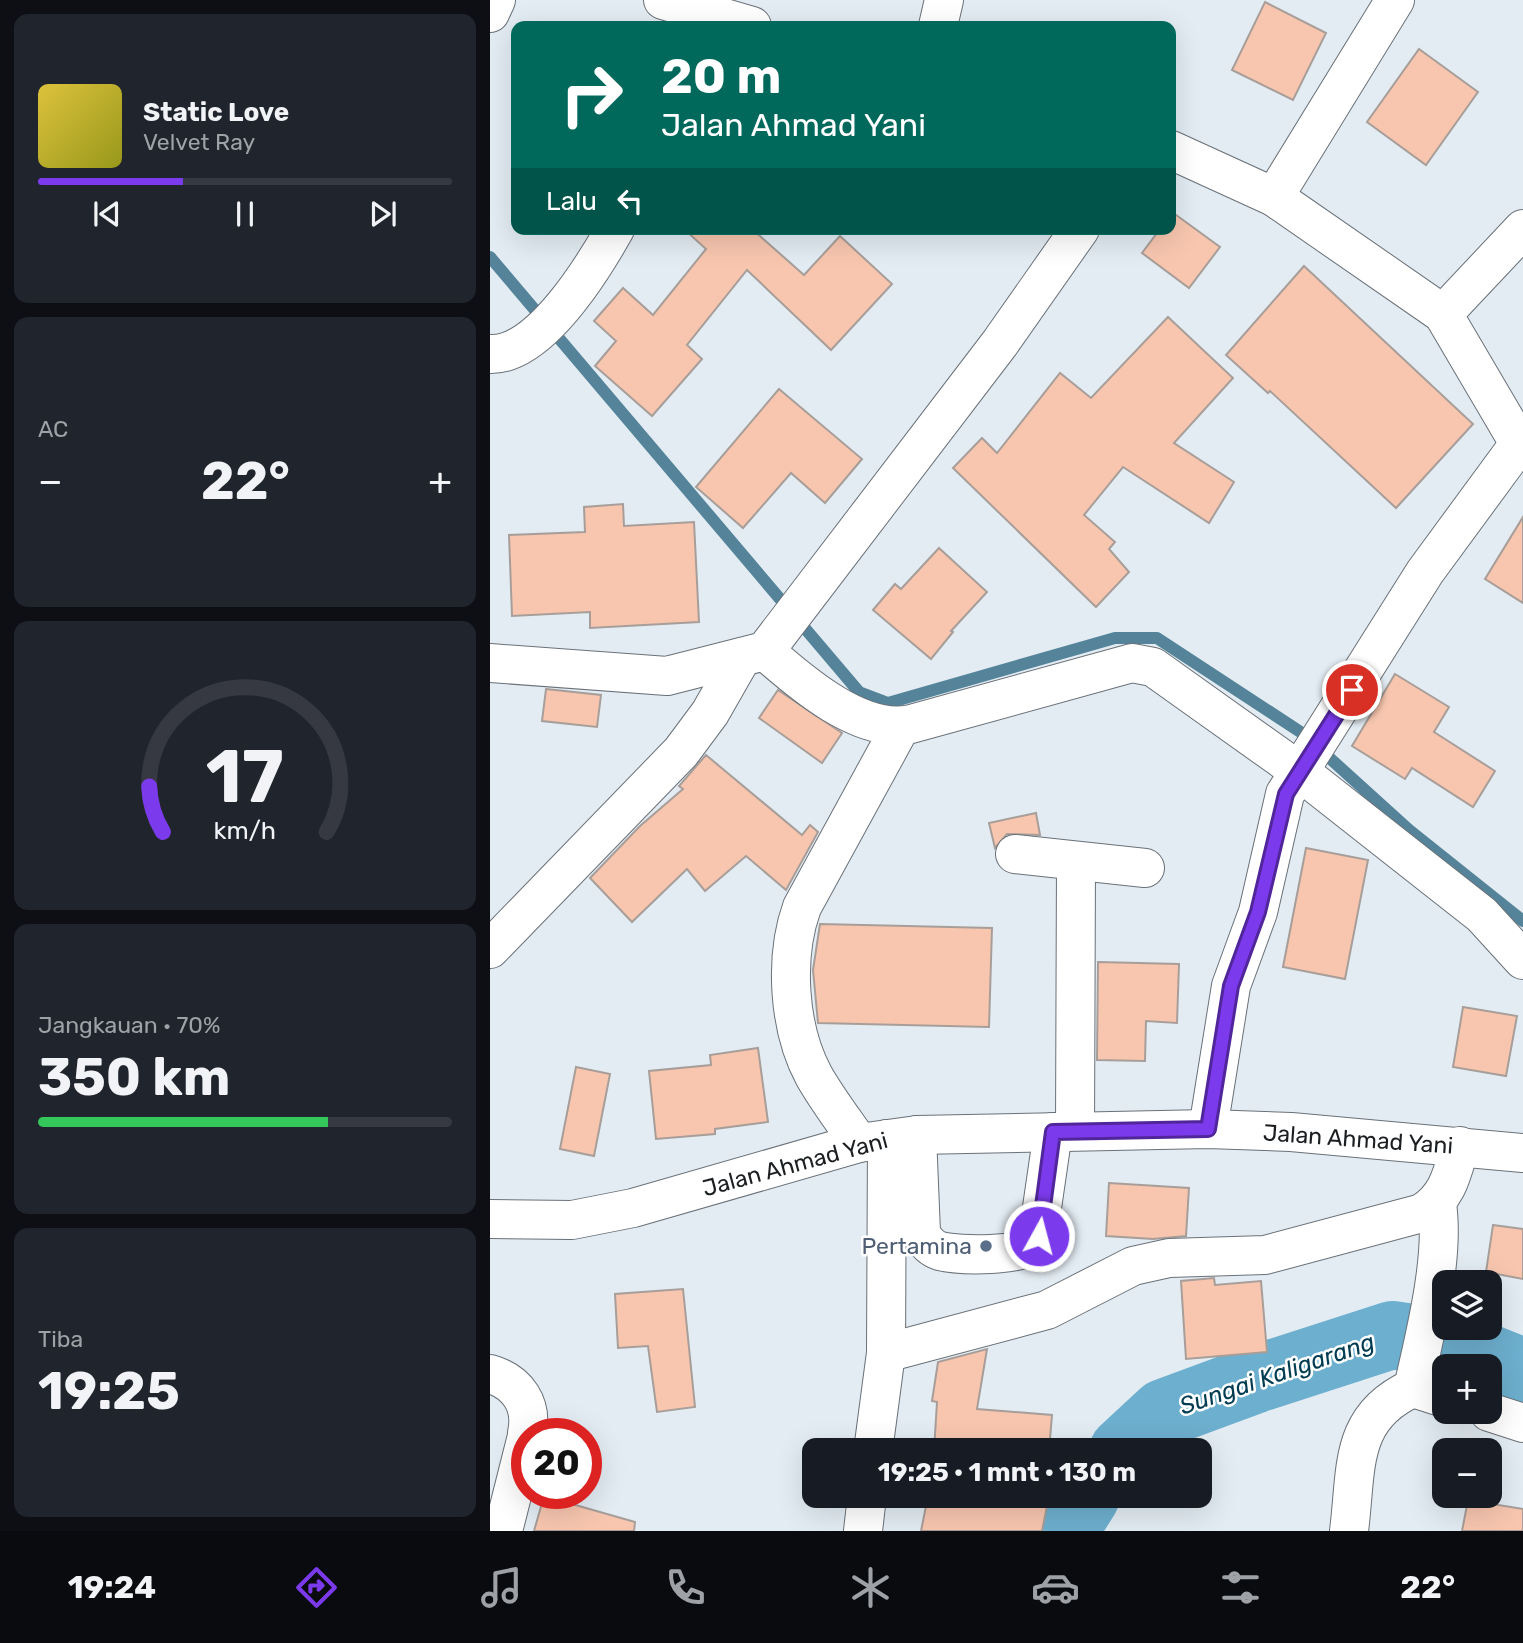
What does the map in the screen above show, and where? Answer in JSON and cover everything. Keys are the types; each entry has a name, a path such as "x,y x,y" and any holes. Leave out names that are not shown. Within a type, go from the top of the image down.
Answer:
{"street":[{"path":"490,13 496,0"},
{"path":"663,0 725,21"},
{"path":"939,21 944,0"},
{"path":"1274,197 1395,0"},
{"path":"1176,152 1274,197 1443,314 1521,447 1426,572 1286,794 1258,912 1231,986 1208,1129"},
{"path":"1443,314 1523,229"},
{"path":"490,354 513,350 538,334 564,306 611,235"},
{"path":"490,948 681,752 761,647 806,597 1000,343 1076,235"},
{"path":"490,663 667,676 761,647"},
{"path":"761,647 795,677 859,717 887,726 901,726 1119,666 1142,663 1310,754 1482,915 1523,960"},
{"path":"901,726 802,907 795,924 791,977 802,1049 813,1074 888,1139 921,1233 925,1241 941,1251 989,1254 1030,1248 1037,1242 1064,1131 1076,863"},
{"path":"1015,853 1076,863 1145,868"},
{"name":"Jalan Ahmad Yani","path":"490,1219 572,1220 633,1208 888,1139 1064,1131 1208,1129 1460,1146 1523,1153"},
{"path":"875,1438 886,1353 888,1139"},
{"path":"886,1353 1047,1310 1133,1266 1169,1258 1265,1255 1422,1213 1437,1203 1447,1190 1460,1146"},
{"path":"1349,1531 1361,1440 1368,1423 1379,1408 1429,1393 1427,1325 1440,1223 1437,1203"},
{"path":"490,1374 511,1385 526,1401 526,1418"},
{"path":"1502,1416 1523,1423"},
{"path":"503,1531 511,1499"},
{"path":"863,1531 866,1508"}],"building":[{"path":"1265,2 1326,33 1293,100 1232,70"},
{"path":"1419,49 1478,92 1426,165 1367,122"},
{"path":"1176,215 1220,247 1189,288 1142,253 1156,235 1176,235"},
{"path":"691,235 759,235 804,275 840,236 892,284 831,350 747,270 687,345 702,359 652,416 595,366 616,341 594,321 623,288 653,315 706,249"},
{"path":"1304,266 1473,424 1396,508 1270,391 1268,393 1226,355"},
{"path":"1168,317 1233,378 1174,443 1234,482 1209,523 1123,467 1084,515 1115,542 1109,549 1129,572 1096,607 953,468 982,438 997,453 1060,373 1091,398"},
{"path":"779,389 862,459 825,503 791,473 743,528 696,487"},
{"path":"623,504 624,526 694,522 699,622 590,628 590,612 512,616 509,535 585,532 584,507"},
{"path":"1523,517 1523,603 1485,579"},
{"path":"939,548 987,592 951,631 953,632 931,659 873,610 895,584 901,589"},
{"path":"1395,674 1449,707 1434,732 1495,771 1473,807 1412,768 1405,779 1352,746"},
{"path":"546,689 601,695 597,727 542,721"},
{"path":"778,690 842,733 822,763 759,718"},
{"path":"706,755 802,835 810,825 818,832 786,890 746,856 705,891 687,869 632,922 590,878 640,826 683,789 679,786"},
{"path":"1036,813 1040,835 1007,834 995,848 989,823"},
{"path":"1306,848 1368,860 1345,979 1283,967"},
{"path":"820,924 992,928 989,1027 818,1023 813,970"},
{"path":"1098,962 1179,964 1177,1023 1146,1021 1145,1061 1097,1060"},
{"path":"1463,1007 1517,1016 1506,1076 1453,1067"},
{"path":"758,1048 768,1122 715,1129 715,1134 656,1139 649,1071 711,1065 710,1055"},
{"path":"576,1067 610,1074 594,1156 560,1149"},
{"path":"1109,1183 1189,1188 1186,1236 1153,1239 1106,1236"},
{"path":"1493,1225 1523,1229 1523,1279 1502,1275 1502,1270 1486,1270"},
{"path":"1214,1278 1215,1285 1261,1281 1267,1352 1186,1359 1181,1281"},
{"path":"683,1289 695,1407 657,1412 648,1346 618,1348 615,1294"},
{"path":"987,1349 977,1409 1052,1415 1050,1438 935,1438 937,1402 932,1401 938,1362"},
{"path":"1502,1506 1523,1509 1523,1531 1462,1531 1466,1508 1502,1508"},
{"path":"926,1508 1047,1508 1042,1531 921,1531"},
{"path":"540,1509 590,1509 635,1522 634,1531 534,1531"}],"waterway":[{"path":"490,257 859,692 888,703 1115,638 1157,638 1302,733 1409,830 1523,921"},
{"name":"Sungai Kaligarang","path":"1137,1438 1164,1413 1256,1379 1392,1335 1453,1344 1523,1372"},
{"name":"Sungai Kaligarang","path":"1064,1531 1078,1508"}],"place":[{"name":"Pertamina","path":"986,1246"}],"route":[{"path":"1039,1236 1053,1132 1208,1129 1231,986 1258,912 1286,794 1352,690"}]}
